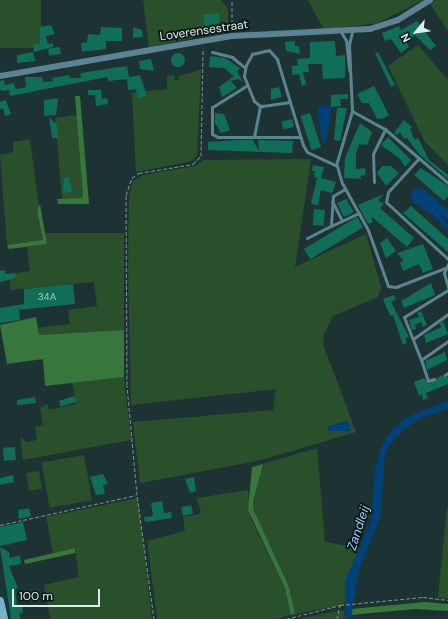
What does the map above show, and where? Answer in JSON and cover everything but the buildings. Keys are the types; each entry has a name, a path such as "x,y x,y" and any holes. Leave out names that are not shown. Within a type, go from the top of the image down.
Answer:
{"main road":[{"path":"0,600 4,619"}],"street":[{"name":"Loverensestraat","path":"0,76 232,36 352,32 398,20 430,0"}],"lane":[{"path":"341,32 349,45"},
{"path":"349,72 349,45 352,32"},
{"path":"346,40 352,112 336,164 345,189 359,213 388,286 396,287 445,268 448,264"},
{"path":"254,137 260,106 246,86 245,68 254,53 272,51 277,59 300,137 308,152 336,164"},
{"path":"212,52 232,57 245,68"},
{"path":"246,86 212,107 210,129 218,137 300,137"},
{"path":"260,106 290,102"},
{"path":"352,112 385,129 448,183"},
{"path":"374,182 373,154 385,129"},
{"path":"419,158 388,192 386,202 448,259"},
{"path":"331,226 332,201 335,194 345,189"},
{"path":"332,201 342,221"},
{"path":"307,238 359,213"},
{"path":"434,379 428,381 404,317 448,289 445,268"},
{"path":"413,339 448,314"},
{"path":"420,360 448,341"}],"path":[{"path":"232,0 232,36"},
{"path":"154,619 137,494 127,385 127,188 140,173 193,164 201,156 204,40"},
{"path":"0,525 137,494"},
{"path":"286,619 340,605 422,597 448,600"},
{"path":"338,619 340,605"}],"green space":[{"path":"0,0 41,0 41,48 0,48"},
{"path":"143,0 221,0 228,9 228,31 149,47"},
{"path":"308,0 423,0 378,23 324,30"},
{"path":"436,0 448,0 448,31 430,4"},
{"path":"418,45 448,80 448,165 425,142 388,66"},
{"path":"201,70 197,156 192,161 136,172 132,93 167,89 167,76 174,75 175,81 179,80 178,76"},
{"path":"75,96 80,96 89,204 58,204 57,199 82,198 83,195"},
{"path":"77,115 83,195 82,198 62,199 55,118"},
{"path":"30,139 43,240 7,245 0,155 13,152 13,142"},
{"path":"311,159 295,267 366,234 381,287 378,297 333,316 324,334 323,344 356,432 258,461 140,483 133,422 273,410 276,389 131,405 128,267 129,196 133,181 143,175 195,166 203,160","holes":["348,421 351,431 328,431 328,426"]},
{"path":"40,204 47,244 9,249 7,245 43,240 37,210"},
{"path":"45,233 124,233 124,330 39,335 38,328 70,324 68,310 97,306 94,282 10,290 10,274 30,271 27,247 46,244"},
{"path":"36,317 39,335 124,330 124,377 45,386 43,359 7,364 0,325"},
{"path":"124,377 131,440 23,460 20,437 27,442 37,440 35,427 43,425 40,407 48,404 49,410 76,404 72,383"},
{"path":"317,448 325,542 360,548 344,605 295,614 289,587 256,518 253,502 263,464"},
{"path":"84,455 92,500 50,508 42,462"},
{"path":"263,464 253,502 254,511 289,587 295,614 291,615 285,588 248,510 252,467"},
{"path":"39,471 42,489 29,491 26,473"},
{"path":"248,490 251,519 285,588 291,615 276,619 157,619 147,541 185,531 183,517 201,514 197,498"},
{"path":"138,498 152,619 50,619 44,585 79,577 75,548 53,553 46,517"},
{"path":"448,508 448,599 438,597"},
{"path":"75,548 75,553 25,564 24,560"},
{"path":"425,602 448,604 448,611 415,609 351,615 351,609"},
{"path":"344,610 345,619 297,619 306,617"}],"water":[{"path":"320,105 332,107 326,141 323,144 317,108"},
{"path":"422,188 448,210 448,221 440,214 448,225 448,231 432,214 412,202 412,191"},
{"path":"448,401 448,409 420,419 403,430 390,444 385,455 380,518 358,573 351,619 345,619 345,581 371,521 375,469 383,443 393,429 409,416"},
{"path":"348,421 351,431 328,431 328,426"}],"water label":[{"name":"Zandleij","path":"359,528"}]}
